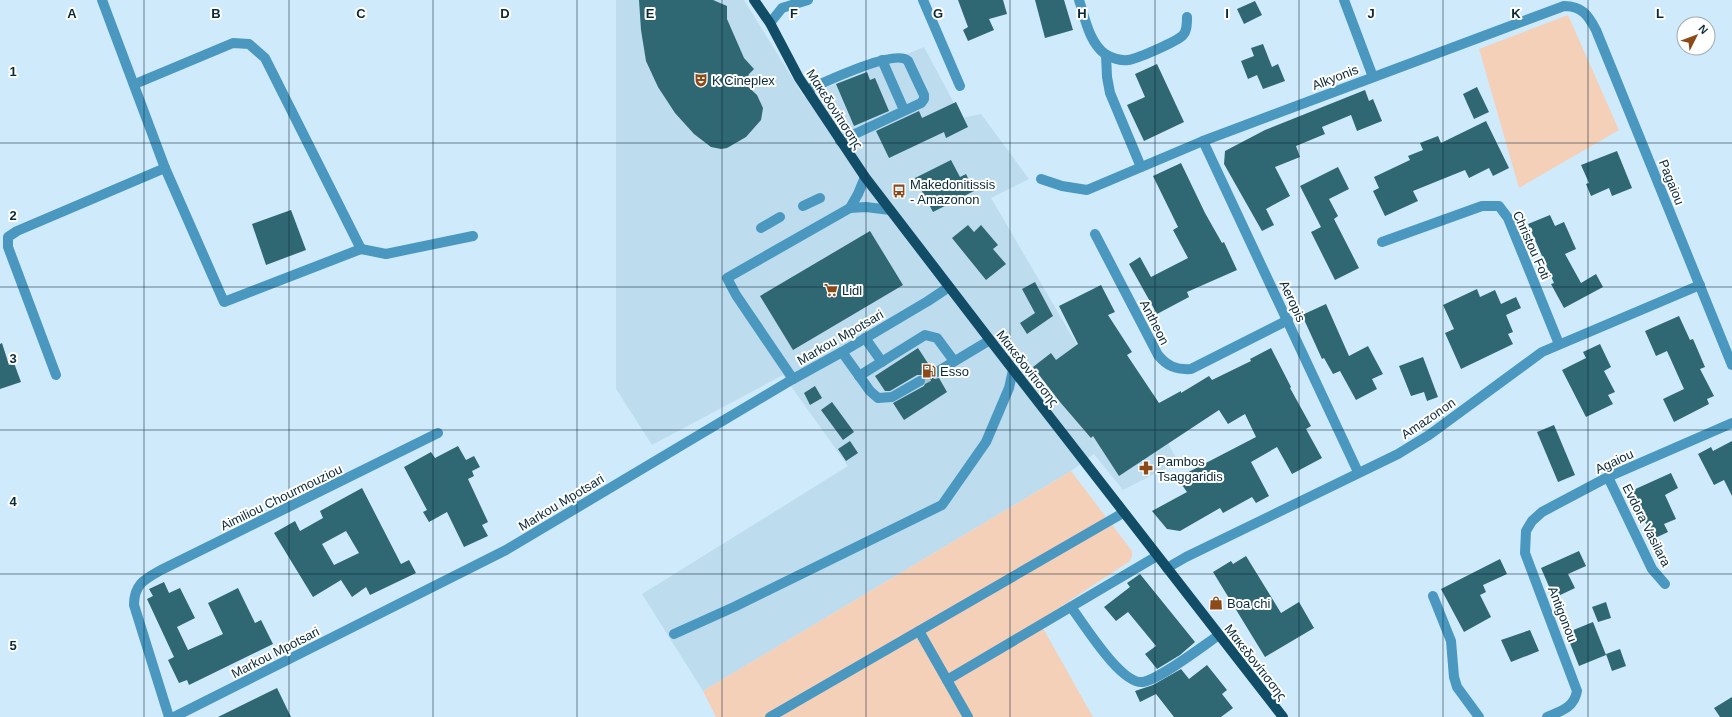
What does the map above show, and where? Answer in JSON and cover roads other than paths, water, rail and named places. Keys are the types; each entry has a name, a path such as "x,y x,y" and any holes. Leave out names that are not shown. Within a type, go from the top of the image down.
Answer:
{"main road":[{"name":"Μακεδονίτισσης","path":"754,0 770,23 807,90 865,177 1123,513 1283,717"},
{"name":"Μακεδονίτισσης","path":"764,0 770,23"}],"street":[{"path":"102,0 135,84 165,168 224,302 361,249 386,254 473,236"},
{"path":"770,23 782,8 808,0"},
{"path":"923,0 960,86"},
{"path":"1079,0 1092,37 1098,48 1106,55 1117,60 1129,60 1178,40 1185,33 1187,17"},
{"path":"1344,0 1373,77"},
{"name":"Alkyonis","path":"1041,179 1076,189 1086,190 1099,186 1203,141 1564,6 1573,6 1583,11"},
{"name":"Pagaiou","path":"1583,11 1596,30 1732,365"},
{"path":"135,84 233,43 249,44 265,58 361,249"},
{"path":"1106,55 1107,77 1110,93 1142,168"},
{"path":"807,90 882,60 905,58 924,95 924,99 921,103 840,141"},
{"path":"882,60 904,110"},
{"name":"Aeropis","path":"1203,141 1358,472"},
{"path":"56,374 8,247 8,237 17,231 165,168"},
{"path":"850,208 865,177"},
{"path":"803,206 820,198"},
{"name":"Christou Foti","path":"1382,242 1482,206 1498,206 1508,218 1560,344"},
{"path":"793,379 726,278 850,208 866,207 890,210"},
{"path":"761,228 780,217"},
{"name":"Antheon","path":"1095,234 1158,355 1164,362 1172,367 1191,369 1288,320"},
{"name":"Amazonon","path":"1167,568 1186,557 1358,472 1398,454 1429,435 1542,352 1700,285"},
{"name":"Markou Mpotsari","path":"174,717 506,550 793,379 842,352 949,287"},
{"path":"859,376 925,335 937,338 954,361"},
{"path":"865,338 882,362"},
{"path":"935,372 990,340"},
{"path":"842,352 874,396 882,399 897,395 920,381"},
{"path":"674,634 734,607 942,505 986,442 1009,388 1013,370"},
{"name":"Agaiou","path":"1525,541 1526,531 1532,521 1542,512 1608,477 1732,423"},
{"name":"Aimiliou Chourmouziou","path":"169,717 134,605 135,592 138,587 147,578 161,570 438,433"},
{"name":"Evdora Vasilara","path":"1608,477 1652,569 1665,584"},
{"path":"770,717 1123,513"},
{"name":"Antigonou","path":"1525,541 1525,553 1575,682 1576,695 1569,707 1547,717"},
{"path":"947,680 1157,556"},
{"path":"1433,596 1451,641 1454,677 1458,687 1479,717"},
{"path":"1071,607 1115,667 1128,678 1142,682 1156,677 1219,635"},
{"path":"919,631 968,717"}],"tunnel":[{"path":"920,381 935,373"}],"place":[{"name":"K Cineplex","path":"701,80"},
{"name":"Makedonitissis - Amazonon","path":"899,191"},
{"name":"Lidl","path":"831,290"},
{"name":"Esso","path":"929,371"},
{"name":"Pambos Tsaggaridis","path":"1146,468"},
{"name":"Boa chi","path":"1216,603"}]}
